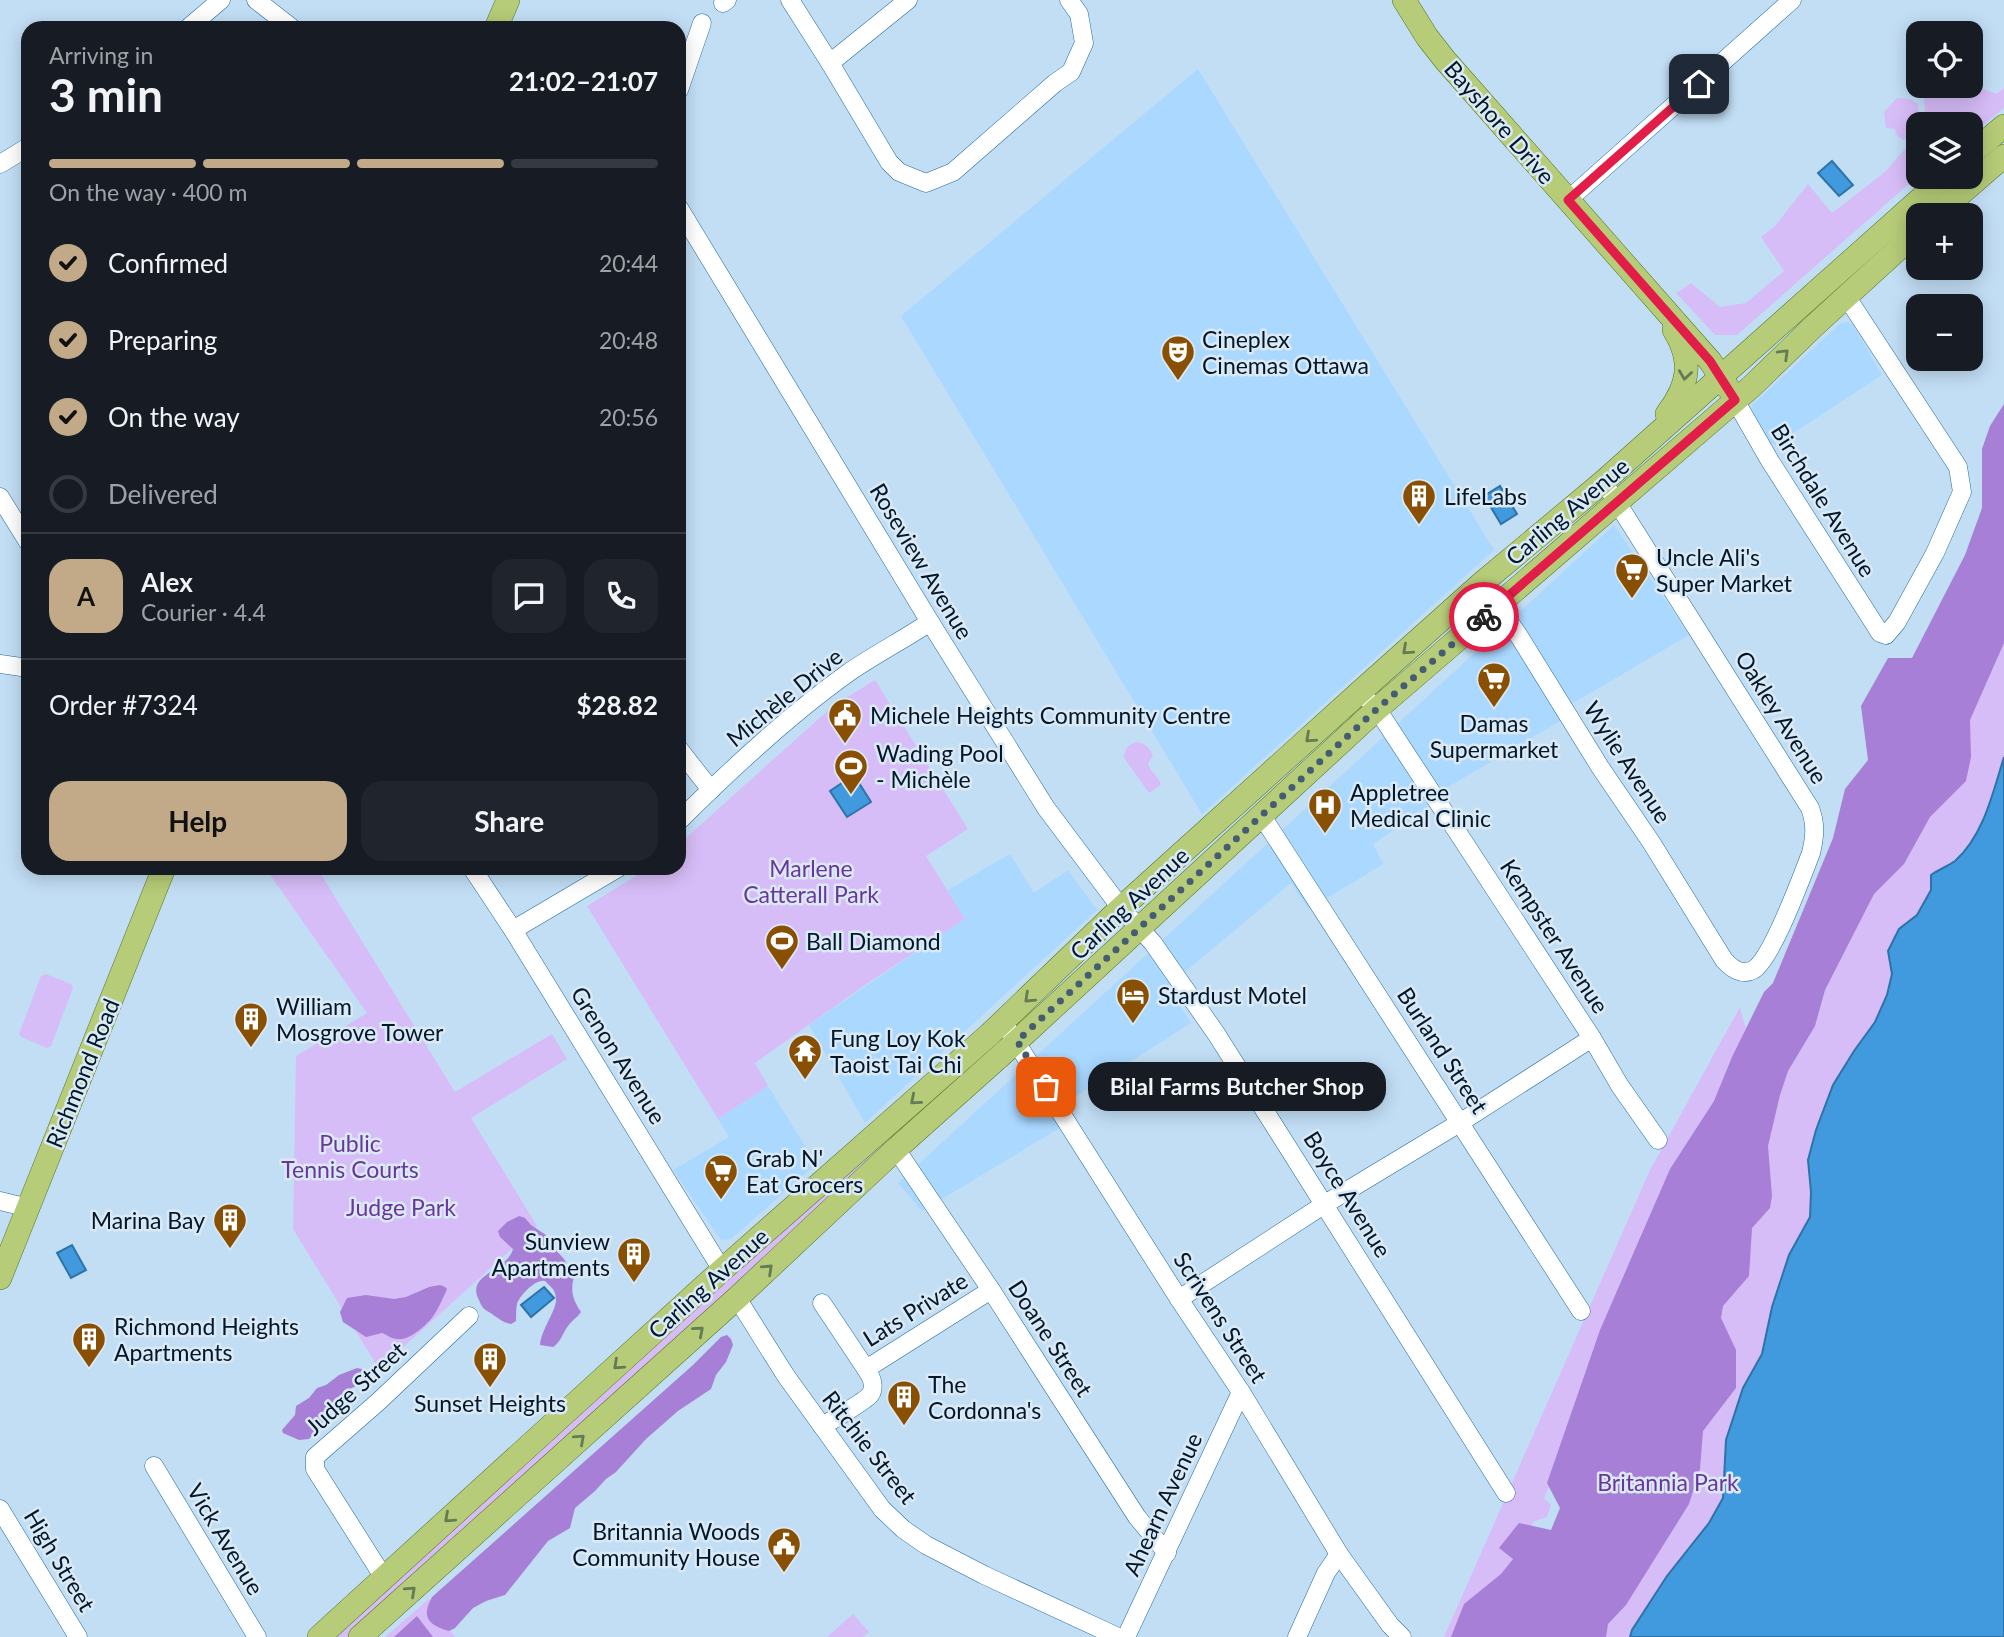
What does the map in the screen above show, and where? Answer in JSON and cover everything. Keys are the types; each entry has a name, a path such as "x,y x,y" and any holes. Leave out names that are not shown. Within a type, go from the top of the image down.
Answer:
{"main road":[{"path":"499,21 508,0"},
{"name":"Bayshore Drive","path":"1404,0 1445,60 1710,361 1735,400"},
{"path":"1983,144 2004,126"},
{"path":"1951,203 2004,156"},
{"name":"Carling Avenue","path":"360,1637 737,1298 896,1149 1010,1032 1121,908 1482,583 1603,482 1931,189"},
{"path":"1891,224 1906,234"},
{"name":"Carling Avenue","path":"319,1637 722,1270 1139,928 1377,709 1735,400 1906,242"},
{"path":"1640,449 1682,392 1686,372 1677,334 1650,292"},
{"name":"Richmond Road","path":"0,1278 161,875"}],"street":[{"path":"196,21 221,0"},
{"path":"256,0 283,21"},
{"path":"790,0 889,162 898,172 926,183 953,172 1071,72 1084,43 1079,15 1069,0"},
{"path":"830,63 908,0"},
{"path":"1568,200 1792,0"},
{"path":"686,70 702,23"},
{"path":"0,164 21,152"},
{"name":"Roseview Avenue","path":"686,220 1046,808 1139,928"},
{"name":"Birchdale Avenue","path":"1735,400 1770,461 1880,633 1886,635 1893,629 1935,553 1962,492 1958,467 1846,296"},
{"name":"Oakley Avenue","path":"1603,482 1810,808 1815,821 1815,838 1811,853 1762,962 1753,970 1744,972 1731,968"},
{"path":"0,497 21,531"},
{"name":"Wylie Avenue","path":"1482,583 1519,636 1600,767 1731,968"},
{"name":"Michèle Drive","path":"686,814 811,702 849,673 930,622"},
{"path":"0,664 21,667"},
{"name":"Kempster Avenue","path":"1360,692 1377,709 1592,1038 1620,1086 1658,1140"},
{"path":"686,758 711,790"},
{"name":"Burland Street","path":"1262,816 1581,1311"},
{"name":"Grenon Avenue","path":"477,875 722,1270"},
{"path":"513,930 606,875"},
{"name":"Boyce Avenue","path":"1139,928 1153,943 1217,1035 1506,1493"},
{"name":"Scrivens Street","path":"1010,1032 1241,1392 1339,1555 1390,1625 1402,1637"},
{"path":"1179,1299 1325,1204 1461,1122 1592,1038"},
{"name":"Doane Street","path":"896,1149 1137,1517 1167,1553"},
{"path":"0,1201 29,1208"},
{"name":"Lats Private","path":"866,1369 990,1290"},
{"name":"Ritchie Street","path":"737,1298 786,1376 882,1508 911,1534 926,1545 984,1575 1118,1637"},
{"path":"822,1303 871,1376 873,1385 870,1395 822,1426"},
{"name":"Judge Street","path":"384,1578 315,1469 315,1457 469,1316"},
{"name":"Ahearn Avenue","path":"1126,1637 1241,1392"},
{"name":"Vick Avenue","path":"154,1466 257,1637"},
{"name":"High Street","path":"0,1509 78,1637"},
{"path":"1297,1637 1326,1573 1339,1555"}],"shaded area":[{"path":"1198,69 1494,550 1202,814 901,316"},
{"path":"1841,323 1853,325 1882,375 1775,445 1767,441 1751,406"},
{"path":"1614,525 1689,635 1558,712 1562,720 1426,800 1427,807 1373,844 1383,864 1309,909 1291,883 1167,987 1191,1023 1053,1111 1063,1126 922,1211 898,1183"},
{"path":"1010,854 1034,893 1068,870 1097,910 865,1123 809,1025 964,919 948,890"},
{"path":"768,1086 816,1164 731,1239 721,1240 673,1170 729,1137 718,1119"}],"green space":[{"path":"2004,88 2004,108 1983,125 1983,112 1925,112 1924,98 1983,98 1983,89 1996,94"},
{"path":"1897,98 1909,99 1918,104 1919,112 1906,112 1904,140 1897,136 1895,129 1886,128 1884,112"},
{"path":"1906,148 1906,187 1737,335 1715,335 1676,293 1691,283 1720,307 1746,303 1784,271 1761,237 1774,227 1808,184 1832,213 1885,172"},
{"path":"2004,404 2004,643 1970,720 1971,757 1966,781 1930,817 1904,864 1874,894 1825,990 1815,1026 1788,1071 1768,1146 1772,1196 1770,1208 1752,1228 1749,1276 1723,1306 1721,1318 1736,1350 1736,1388 1703,1431 1700,1469 1689,1504 1626,1605 1608,1624 1606,1637 1451,1637 1464,1604 1501,1574 1513,1559 1499,1548 1519,1523 1551,1530 1560,1508 1547,1483 1600,1330 1670,1169 1714,1101 1764,992 1773,983 1833,838 1845,789 1868,760 1861,706 1888,658 1912,658 1965,555 1982,508 1982,449 1990,426"},
{"name":"Britannia Park","path":"2004,529 2004,757 1987,810 1973,838 1954,861 1931,875 1931,890 1917,915 1899,929 1888,951 1892,974 1887,995 1875,1022 1833,1085 1811,1192 1810,1217 1789,1255 1772,1307 1762,1354 1743,1388 1726,1440 1723,1497 1709,1523 1667,1576 1630,1637 1543,1637"},
{"name":"Marlene Catterall Park","path":"875,680 968,829 926,856 965,919 865,985 755,1063 768,1086 718,1119 587,906 638,875 686,875 686,838 833,706"},
{"path":"1137,742 1152,752 1148,764 1161,785 1149,793 1124,758 1127,747"},
{"name":"Judge Park","path":"270,875 321,875 455,1092 552,1034 567,1059 471,1118 537,1226 379,1369 293,1229 296,1056 367,1013"},
{"path":"46,974 71,984 73,988 51,1046 47,1048 19,1034 41,976"},
{"path":"1740,1007 1746,1029 1544,1498 1551,1505 1547,1517 1533,1522 1483,1637 1444,1637 1650,1170"},
{"path":"907,1118 910,1120 885,1149 349,1637 335,1637"},
{"path":"519,1216 546,1235 574,1277 573,1295 581,1312 553,1347 540,1345 556,1300 554,1290 545,1281 528,1288 517,1304 516,1321 511,1324 485,1310 478,1298 478,1283 503,1263 513,1249 500,1237 498,1231"},
{"path":"440,1285 447,1289 434,1315 413,1335 402,1339 382,1333 366,1337 343,1322 340,1312 347,1298 366,1295 394,1299"},
{"path":"727,1335 733,1345 711,1389 678,1411 646,1439 616,1472 575,1508 570,1528 548,1541 505,1595 473,1608 449,1631 431,1623 427,1610 432,1597 721,1337"},
{"path":"357,1368 366,1370 366,1381 348,1390 327,1407 327,1419 309,1439 299,1440 283,1433 282,1430 295,1415 296,1406 309,1398 317,1388"},
{"path":"429,1599 455,1637 385,1637"},
{"path":"853,1614 869,1632 863,1637 827,1637"},
{"path":"417,1616 433,1637 394,1637"}],"water":[{"path":"1832,161 1853,185 1839,196 1818,173"},
{"path":"1500,486 1517,514 1501,524 1484,496"},
{"path":"2004,757 2004,1637 1630,1637 1667,1576 1709,1523 1723,1498 1726,1440 1743,1388 1762,1354 1772,1307 1789,1255 1810,1217 1808,1160 1833,1085 1875,1022 1887,995 1892,974 1888,951 1899,929 1917,915 1931,890 1931,875 1955,861 1973,839 1986,812"},
{"name":"Wading Pool - Michèle","path":"854,775 871,802 847,817 830,791"},
{"path":"72,1245 86,1270 71,1278 57,1253"},
{"path":"544,1287 554,1298 531,1317 521,1305"}],"way so far":[{"path":"1046,1087 1017,1041 1377,709 1484,617"}],"place":[{"name":"Cineplex Cinemas Ottawa","path":"1178,382"},
{"name":"LifeLabs","path":"1419,526"},
{"name":"Uncle Ali's Super Market","path":"1632,600"},
{"name":"Damas Supermarket","path":"1494,709"},
{"name":"Michele Heights Community Centre","path":"845,745"},
{"name":"Wading Pool - Michèle","path":"851,796"},
{"name":"Appletree Medical Clinic","path":"1325,835"},
{"name":"Ball Diamond","path":"782,971"},
{"name":"Stardust Motel","path":"1133,1025"},
{"name":"William Mosgrove Tower","path":"251,1049"},
{"name":"Fung Loy Kok Taoist Tai Chi","path":"805,1081"},
{"name":"Bilal Farms Butcher Shop","path":"1046,1087"},
{"name":"Grab N' Eat Grocers","path":"721,1201"},
{"name":"Marina Bay","path":"230,1250"},
{"name":"Sunview Apartments","path":"634,1284"},
{"name":"Richmond Heights Apartments","path":"89,1369"},
{"name":"Sunset Heights","path":"490,1389"},
{"name":"The Cordonna's","path":"904,1427"},
{"name":"Britannia Woods Community House","path":"784,1574"}],"route":[{"path":"1484,617 1735,400 1710,361 1568,200 1699,84"}],"park label":[{"name":"Public Tennis Courts","path":"350,1156"}]}
